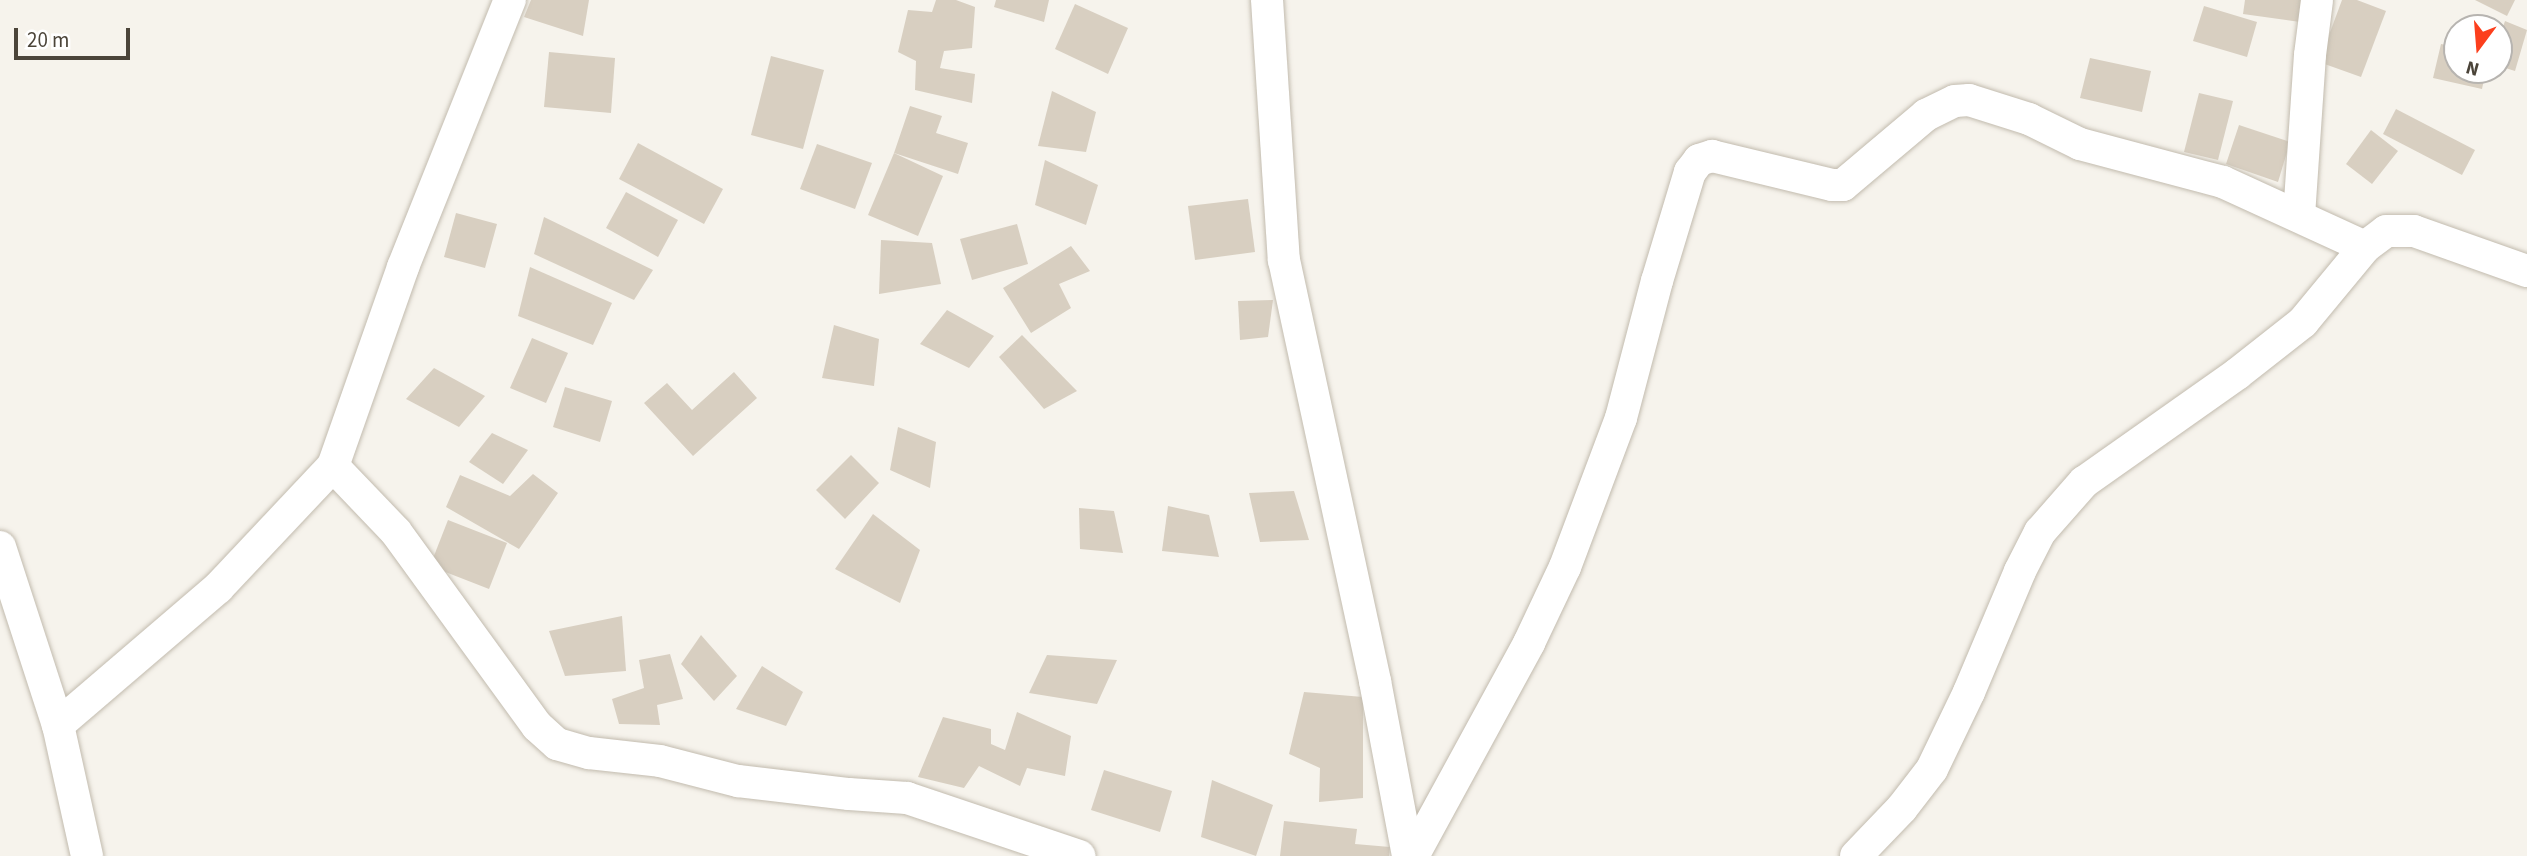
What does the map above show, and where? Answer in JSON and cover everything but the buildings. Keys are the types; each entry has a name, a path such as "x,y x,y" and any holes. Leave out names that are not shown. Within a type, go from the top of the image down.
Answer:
{"street":[{"path":"58,725 218,588 333,466 403,267 510,0"},
{"path":"1267,0 1284,260 1411,856"},
{"path":"2299,216 2310,55 2317,0"},
{"path":"1411,856 1529,643 1565,567 1621,418 1657,281 1696,162 1712,156 1832,185 1843,185 1926,115 1955,101 1969,100 2029,119 2080,144 2223,182 2365,247"},
{"path":"1856,856 1902,808 1932,769 1969,692 2020,570 2040,533 2062,506 2113,459 2237,374 2303,322 2365,247 2386,231 2414,231 2527,271"},
{"path":"333,466 396,532 537,726 557,744 589,753 660,761 738,781 907,798 1079,856"},
{"path":"0,547 58,725 87,856"}]}
